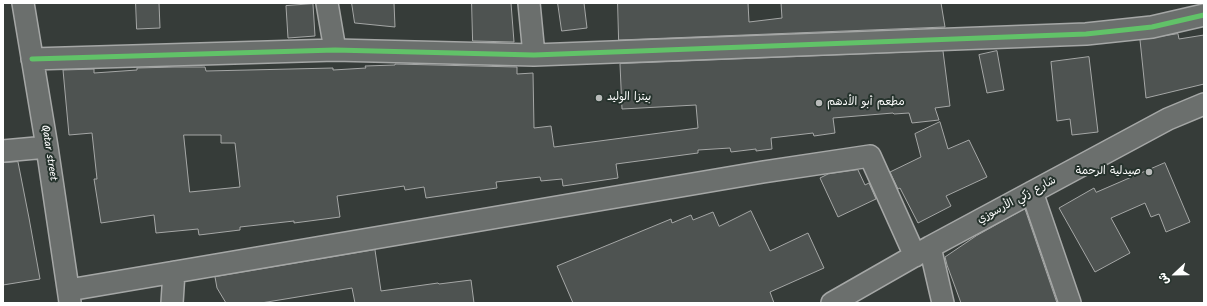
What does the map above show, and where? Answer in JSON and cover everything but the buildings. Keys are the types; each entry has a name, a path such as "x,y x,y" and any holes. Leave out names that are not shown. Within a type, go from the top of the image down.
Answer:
{"street":[{"name":"Qatar street","path":"23,3 47,146 69,296"},
{"path":"327,3 335,50"},
{"path":"529,3 534,55"},
{"path":"32,59 335,50 534,55 1086,34 1152,27 1204,15"},
{"name":"شارع زكي الأرسوزي","path":"832,303 1032,192 1168,119 1204,104"},
{"path":"3,151 47,146"},
{"path":"69,296 174,272 748,175 870,156 923,252 943,303"},
{"path":"1032,192 1070,303"},
{"path":"172,303 174,272"}],"cycle path":[{"path":"32,59 335,50 534,55 1086,34 1152,27 1204,15"}],"place":[{"name":"بيتزا الوليد","path":"599,98"},
{"name":"مطعم أبو الأدهم","path":"819,103"},
{"name":"صيدلية الرحمة","path":"1149,172"}]}
